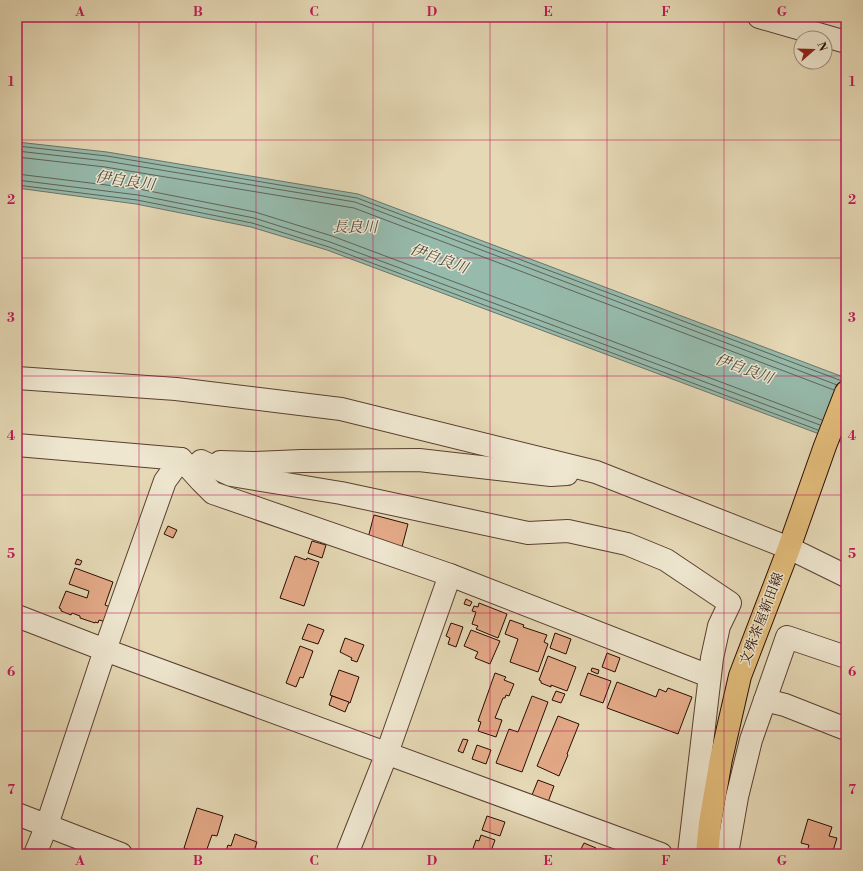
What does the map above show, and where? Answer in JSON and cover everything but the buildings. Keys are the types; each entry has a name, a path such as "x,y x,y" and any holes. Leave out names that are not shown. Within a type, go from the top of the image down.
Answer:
{"main road":[{"name":"文殊茶屋新田線","path":"707,854 710,823 721,759 740,676 790,548 825,446 846,392"}],"street":[{"path":"759,17 846,42"},
{"path":"790,17 846,42"},
{"path":"17,378 176,389 341,409 596,472 790,548 846,576"},
{"path":"17,446 191,460 254,463 419,460 551,475 596,472"},
{"path":"191,460 213,494 450,575 709,676"},
{"path":"35,854 47,826 105,650 165,481 191,460"},
{"path":"191,460 230,475 341,493 528,534 568,531 627,544 666,560 730,603 719,626 709,676 689,854"},
{"path":"347,854 387,753 450,575"},
{"path":"17,616 105,650 661,854"},
{"path":"727,854 737,797 751,740 787,637 846,657"},
{"path":"765,700 785,705 846,729"},
{"path":"17,814 121,854"}],"water":[{"name":"長良川","path":"17,142 107,152 358,194 846,378 846,444 327,250 251,227 136,204 17,188"}],"water label":[{"name":"伊自良川","path":"125,181"},
{"name":"伊自良川","path":"439,259"},
{"name":"伊自良川","path":"744,369"}]}
